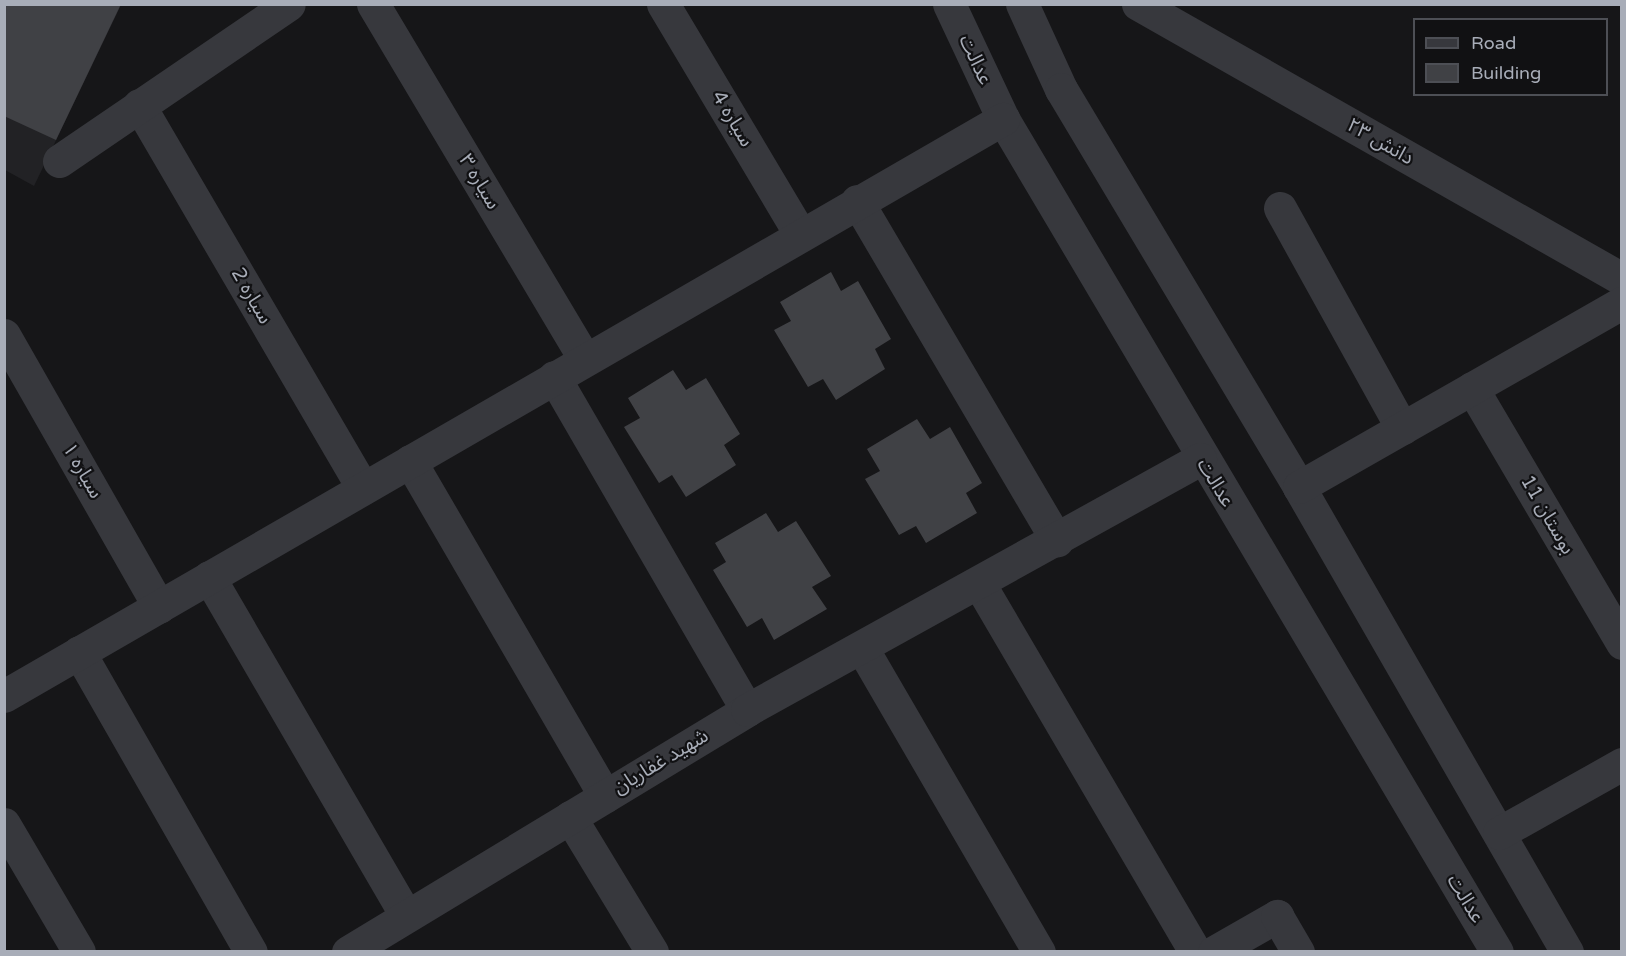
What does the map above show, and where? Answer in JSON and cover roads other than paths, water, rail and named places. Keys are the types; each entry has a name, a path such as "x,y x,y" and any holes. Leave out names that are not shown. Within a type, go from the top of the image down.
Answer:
{"street":[{"path":"59,161 289,4"},
{"name":"سیاره ۳","path":"373,4 585,359"},
{"name":"سیاره 4","path":"663,4 800,234"},
{"name":"عدالت","path":"949,4 1003,119 1200,459 1497,951"},
{"path":"1022,4 1061,89 1299,487 1567,951"},
{"name":"دانش ۲۳","path":"1138,4 1622,279"},
{"name":"سیاره 2","path":"139,105 363,488"},
{"path":"4,696 857,201 1003,119"},
{"path":"857,201 1057,540"},
{"path":"1280,208 1402,428"},
{"path":"1299,487 1622,303"},
{"name":"سیاره ۱","path":"4,335 159,607"},
{"path":"554,377 747,710"},
{"name":"بوستان 11","path":"1472,388 1622,643"},
{"name":"شهید غفاریان","path":"358,949 406,916 747,710 980,585 1200,459"},
{"path":"410,461 605,796"},
{"path":"209,577 406,916"},
{"path":"980,585 1195,951"},
{"path":"862,648 1039,951"},
{"path":"79,652 250,951"},
{"path":"1499,833 1622,764"},
{"path":"570,817 652,951"},
{"path":"4,824 80,951"},
{"path":"1214,951 1277,916 1298,951"}]}
